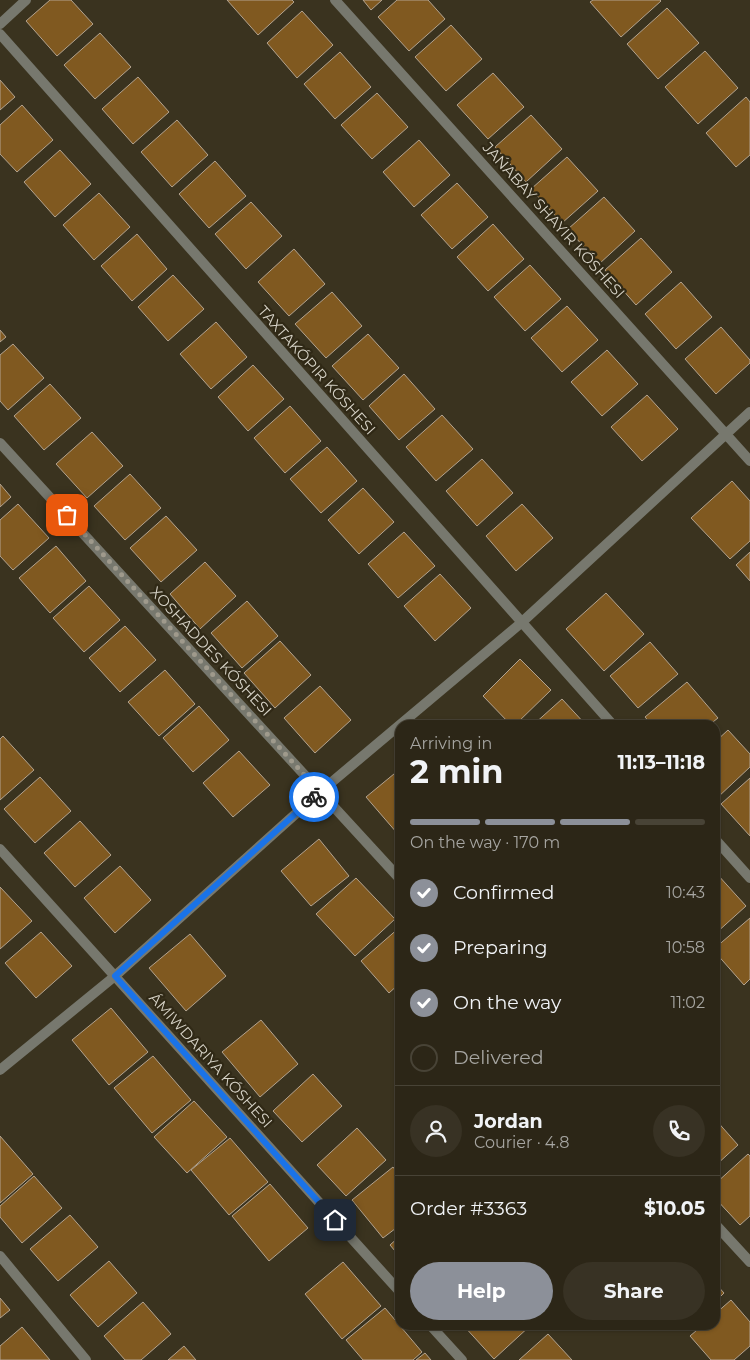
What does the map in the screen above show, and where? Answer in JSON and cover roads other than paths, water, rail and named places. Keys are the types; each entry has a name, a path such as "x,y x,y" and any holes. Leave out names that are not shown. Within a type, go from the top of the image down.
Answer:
{"street":[{"path":"0,24 26,0"},
{"path":"335,0 750,460"},
{"name":"TAXTAKÓPIR KÓSHESI","path":"0,34 608,720"},
{"path":"406,720 521,623 750,412"},
{"name":"XOSHADDES KÓSHESI","path":"0,443 395,874"},
{"path":"0,1070 115,976 320,792 395,729"},
{"path":"720,845 750,878"},
{"path":"0,849 395,1286"},
{"path":"720,1229 750,1262"},
{"path":"0,1256 86,1360"},
{"path":"435,1330 462,1360"}]}
